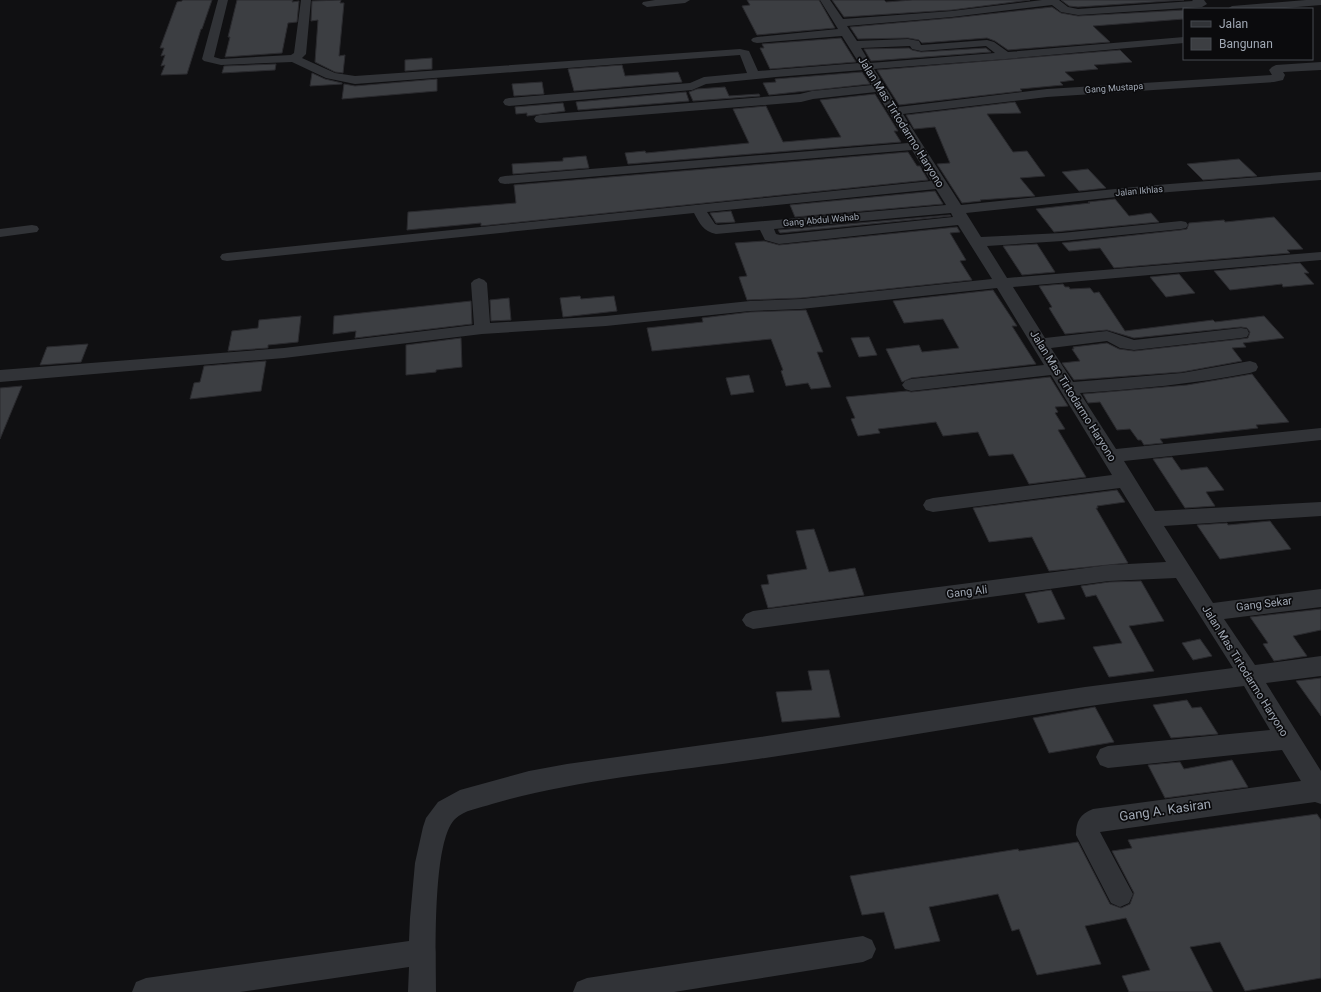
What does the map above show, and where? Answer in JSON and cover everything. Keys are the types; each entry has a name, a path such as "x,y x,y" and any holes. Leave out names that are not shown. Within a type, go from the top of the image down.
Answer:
{"street":[{"path":"223,0 208,59 220,62 294,58 300,54 306,0"},
{"path":"647,4 685,0"},
{"name":"Jalan Mas Tirtodarmo Haryono","path":"825,0 1208,612 1250,676 1320,791"},
{"path":"757,40 846,33 952,14 1059,0 1065,10 1078,12 1202,4"},
{"path":"1245,8 1321,2"},
{"path":"846,33 915,43 916,47 921,48 989,44 1006,56"},
{"path":"510,102 692,86 704,81 754,76 1183,40"},
{"path":"294,58 329,76 341,80 348,80 740,52 745,53 754,76"},
{"path":"979,58 987,70"},
{"name":"Gang Mustapa","path":"895,111 1047,93 1274,78 1279,77 1280,75 1275,70 1276,69 1321,66"},
{"path":"540,118 793,99 812,95 880,88"},
{"path":"505,180 917,146"},
{"name":"Jalan Ikhlas","path":"698,208 709,227 716,230 765,224 770,238 779,240 958,213 1144,190 1321,176"},
{"path":"227,257 940,184"},
{"path":"977,242 1062,237 1181,225"},
{"path":"0,233 32,229"},
{"path":"0,376 284,353 482,329 606,321 750,306 801,304 1002,283 1321,256"},
{"path":"479,283 482,329"},
{"path":"1040,344 1107,336 1115,338 1120,343 1134,345 1240,333"},
{"path":"1068,388 1133,384 1219,374 1250,367"},
{"path":"911,385 1056,369"},
{"path":"1111,456 1321,434"},
{"path":"932,504 1126,480"},
{"path":"1150,519 1321,509"},
{"name":"Gang Ali","path":"753,620 1109,573 1182,570"},
{"name":"Gang Sekar","path":"1208,612 1321,598"},
{"path":"422,992 423,918 428,863 435,827 447,810 460,802 529,782 567,775 760,748 1085,697 1321,666"},
{"path":"1108,757 1288,739"},
{"name":"Gang A. Kasiran","path":"1120,894 1088,835 1088,826 1093,821 1320,791"},
{"path":"587,992 863,949"},
{"path":"146,992 423,952"}],"building":[{"path":"183,0 212,0 187,74 161,75 165,65 161,66 165,55 161,56 164,48 160,48 177,2"},
{"path":"237,0 299,1 297,22 288,23 282,53 225,57"},
{"path":"341,0 340,3 344,3 339,56 345,55 343,73 335,72 315,62 318,20 311,21 312,1"},
{"path":"747,0 819,0 835,28 757,35 742,6 750,5"},
{"path":"832,0 884,0 886,2 912,0 1030,0 952,10 844,17"},
{"path":"1061,0 1184,0 1078,7 1069,6"},
{"path":"1052,7 1061,13 1078,16 1183,10 1183,19 1093,26 1110,42 1008,50 995,41 987,38 922,43 919,40 908,38 858,39 850,27"},
{"path":"841,38 856,62 770,69 760,48 764,48 762,44"},
{"path":"909,48 921,52 986,48 991,52 871,61 864,49"},
{"path":"1120,50 1132,62 1094,65 1098,69 1065,72 1074,80 1060,82 1063,85 1020,89 1022,91 899,105 877,70"},
{"path":"432,58 432,69 405,71 405,60"},
{"path":"276,64 275,70 222,73 224,66"},
{"path":"622,65 625,76 678,72 682,82 574,91 568,69"},
{"path":"862,72 870,84 769,95 763,83 776,82 775,79"},
{"path":"312,73 325,79 342,84 310,86"},
{"path":"437,79 437,91 342,99 344,84 355,86"},
{"path":"542,82 544,94 514,96 512,84"},
{"path":"725,87 729,96 759,94 760,96 693,101 689,92 697,89"},
{"path":"686,92 689,101 578,110 576,102"},
{"path":"875,94 898,131 894,131 901,142 628,164 625,153 645,151 646,153 749,143 733,109 766,106 783,142 841,137 820,100"},
{"path":"1015,102 1021,113 987,114 1013,152 1027,151 1045,176 1020,178 1035,196 980,200 981,201 962,203 937,164 950,163 935,127 914,129 906,115"},
{"path":"563,103 565,111 527,116 527,113 516,114 515,107"},
{"path":"908,152 917,166 920,166 928,180 481,226 481,223 407,230 408,212 516,203 514,185"},
{"path":"586,156 589,168 513,174 512,164 563,161 563,158"},
{"path":"1239,159 1257,176 1203,180 1187,164"},
{"path":"1088,169 1106,188 1079,191 1062,172"},
{"path":"935,191 943,204 795,217 790,205"},
{"path":"1115,199 1129,216 1151,213 1159,222 1054,232 1036,209 1090,203 1088,202"},
{"path":"731,211 735,222 716,223 710,213"},
{"path":"951,216 780,233 778,230"},
{"path":"1274,217 1303,249 1287,250 1290,253 1114,268 1100,248 1069,251 1062,243 1181,230 1187,229 1189,223 1224,220 1225,222"},
{"path":"957,227 960,232 950,233 966,260 960,261 972,280 801,298 747,300 739,277 747,276 735,243 764,241 779,245"},
{"path":"1037,244 1055,272 1022,275 1003,246"},
{"path":"1300,263 1309,273 1304,273 1314,284 1283,287 1282,284 1230,290 1214,271"},
{"path":"1179,274 1195,293 1166,297 1150,277"},
{"path":"1063,284 1065,287 1069,287 1070,289 1090,288 1094,293 1099,292 1125,331 1213,320 1215,322 1264,316 1284,338 1243,343 1246,347 1232,348 1242,361 1182,372 1074,380 1062,363 1080,361 1072,349 1074,349 1073,347 1107,343 1119,349 1134,351 1248,338 1250,332 1247,328 1241,327 1134,338 1107,330 1065,334 1049,308 1052,307 1039,286"},
{"path":"993,290 1017,326 1012,326 1036,364 911,378 902,382 886,349 919,345 922,352 959,348 943,319 904,323 893,301"},
{"path":"580,296 581,299 614,296 617,311 563,317 560,298"},
{"path":"509,298 511,320 491,321 490,300"},
{"path":"471,301 472,324 355,338 356,331 333,334 334,316"},
{"path":"806,310 823,352 817,352 831,387 811,389 808,383 786,386 781,371 783,370 771,339 652,351 647,328 703,322 702,318 750,312"},
{"path":"301,316 298,342 268,345 268,348 228,351 232,331 258,328 259,320"},
{"path":"869,337 877,355 859,357 851,338"},
{"path":"461,338 462,367 436,370 436,372 406,375 406,345"},
{"path":"88,344 81,362 40,365 47,347"},
{"path":"266,361 261,391 190,399 194,383 200,382 204,366"},
{"path":"1252,374 1289,422 1256,425 1258,428 1160,439 1163,443 1144,445 1141,440 1138,440 1130,429 1117,430 1100,402 1088,403 1083,394 1187,385"},
{"path":"749,375 754,392 731,395 726,378"},
{"path":"1050,377 1068,406 1055,407 1058,412 1055,413 1065,429 1058,430 1086,477 1029,484 1013,454 989,456 978,432 943,436 936,422 878,429 880,433 858,436 851,419 855,418 846,397 907,391 911,392"},
{"path":"22,386 0,439 0,388"},
{"path":"1172,457 1181,470 1207,467 1224,490 1206,492 1215,506 1185,508 1153,459"},
{"path":"1117,490 1125,502 1097,506 1098,508 1096,508 1128,563 1049,571 1032,537 989,542 973,508"},
{"path":"1270,521 1291,549 1220,559 1197,525 1227,523 1228,525"},
{"path":"814,529 829,572 855,568 864,595 768,608 761,585 769,584 767,575 807,569 796,531"},
{"path":"1141,581 1164,621 1129,626 1154,671 1109,677 1093,647 1122,643 1096,595 1086,597 1081,586 1109,582"},
{"path":"1051,590 1065,619 1038,623 1025,594"},
{"path":"1321,609 1321,630 1293,636 1307,656 1274,661 1263,644 1268,643 1250,617"},
{"path":"1200,639 1212,656 1193,660 1182,643"},
{"path":"829,670 840,717 782,722 776,692 812,690 808,671"},
{"path":"1321,678 1321,716 1296,681"},
{"path":"1187,700 1192,708 1201,707 1218,734 1171,738 1153,705"},
{"path":"1095,707 1114,742 1049,753 1033,718"},
{"path":"1232,760 1248,787 1165,798 1148,765 1180,762 1184,769"},
{"path":"1317,814 1321,820 1321,978 1245,991 1220,942 1190,947 1213,992 1129,992 1122,976 1150,970 1126,918 1085,926 1101,964 1037,975 1019,929 1012,931 998,894 929,907 940,941 895,949 884,912 862,915 850,876 1018,849 1019,851 1078,842 1110,904 1121,908 1130,904 1134,893 1112,851 1132,848 1128,840"}]}
